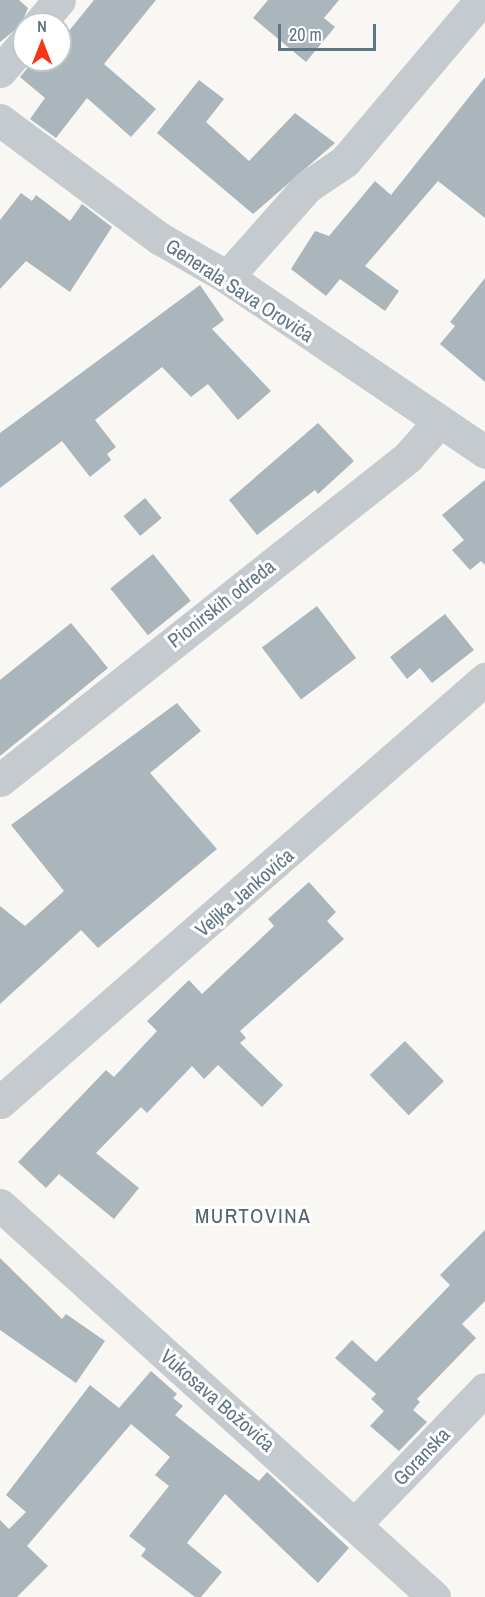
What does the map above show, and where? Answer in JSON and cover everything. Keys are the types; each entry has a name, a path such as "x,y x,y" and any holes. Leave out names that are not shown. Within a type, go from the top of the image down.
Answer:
{"street":[{"path":"49,12 59,0"},
{"path":"227,277 307,187 345,161 481,0"},
{"path":"0,71 12,57"},
{"name":"Generala Sava Orovića","path":"0,120 159,238 227,277 438,423 485,452"},
{"name":"Pionirskih odreda","path":"0,780 408,457 438,423"},
{"name":"Veljka Jankovića","path":"0,1102 485,679"},
{"name":"Vukosava Božovića","path":"0,1205 357,1523 434,1597"},
{"name":"Goranska","path":"357,1523 485,1389"}],"building":[{"path":"0,0 19,0 28,8 26,12 12,12 12,32 0,42"},
{"path":"94,0 156,0 104,64 156,109 131,137 87,98 56,138 30,119 45,98 20,77 24,72 72,72 72,27"},
{"path":"268,0 339,0 324,18 335,27 306,62 253,18"},
{"path":"485,77 485,218 438,181 365,266 399,291 385,311 340,279 326,296 291,269 315,231 329,236 375,181 391,195"},
{"path":"199,80 224,99 206,122 249,161 295,113 335,143 253,214 157,133"},
{"path":"21,193 32,201 36,195 70,221 82,204 112,227 70,292 26,261 0,289 0,220"},
{"path":"485,278 485,382 440,344 455,326 450,322"},
{"path":"200,285 224,320 212,329 271,391 238,420 208,384 191,397 162,367 95,420 116,447 107,454 111,460 90,477 62,441 0,488 0,433"},
{"path":"318,423 354,461 318,494 315,490 257,535 229,500"},
{"path":"485,480 485,565 481,561 470,570 452,550 464,540 442,515"},
{"path":"145,498 162,518 140,536 124,516"},
{"path":"153,554 191,601 148,635 110,589"},
{"path":"317,606 356,658 301,699 262,648"},
{"path":"445,614 474,650 432,683 420,668 407,679 390,657"},
{"path":"71,623 108,668 0,756 0,680"},
{"path":"177,703 201,731 150,773 217,849 98,948 81,930 0,1004 0,906 25,926 64,891 11,825"},
{"path":"309,882 336,912 327,921 344,939 240,1031 246,1038 240,1043 283,1085 262,1107 218,1065 204,1079 192,1066 147,1113 141,1107 96,1153 139,1188 114,1219 59,1174 46,1188 18,1162 106,1070 114,1077 157,1031 147,1021 189,980 202,994 274,926 268,919"},
{"path":"405,1041 444,1081 409,1115 370,1075"},
{"path":"485,1230 485,1301 462,1324 476,1338 417,1399 420,1402 413,1410 427,1422 399,1451 370,1426 384,1411 371,1399 376,1394 335,1358 352,1340 376,1362 450,1285 440,1275"},
{"path":"0,1258 62,1319 66,1314 105,1341 76,1383 0,1330"},
{"path":"151,1371 177,1394 173,1398 183,1406 175,1415 259,1481 267,1472 349,1548 318,1583 225,1494 187,1543 222,1572 201,1597 195,1597 141,1556 146,1549 129,1536 169,1486 155,1475 170,1457 131,1424 27,1546 48,1566 17,1597 0,1597 0,1520 9,1529 26,1512 6,1495 90,1385 119,1408"}],"district":[{"name":"MURTOVINA","path":"253,1216"}]}
